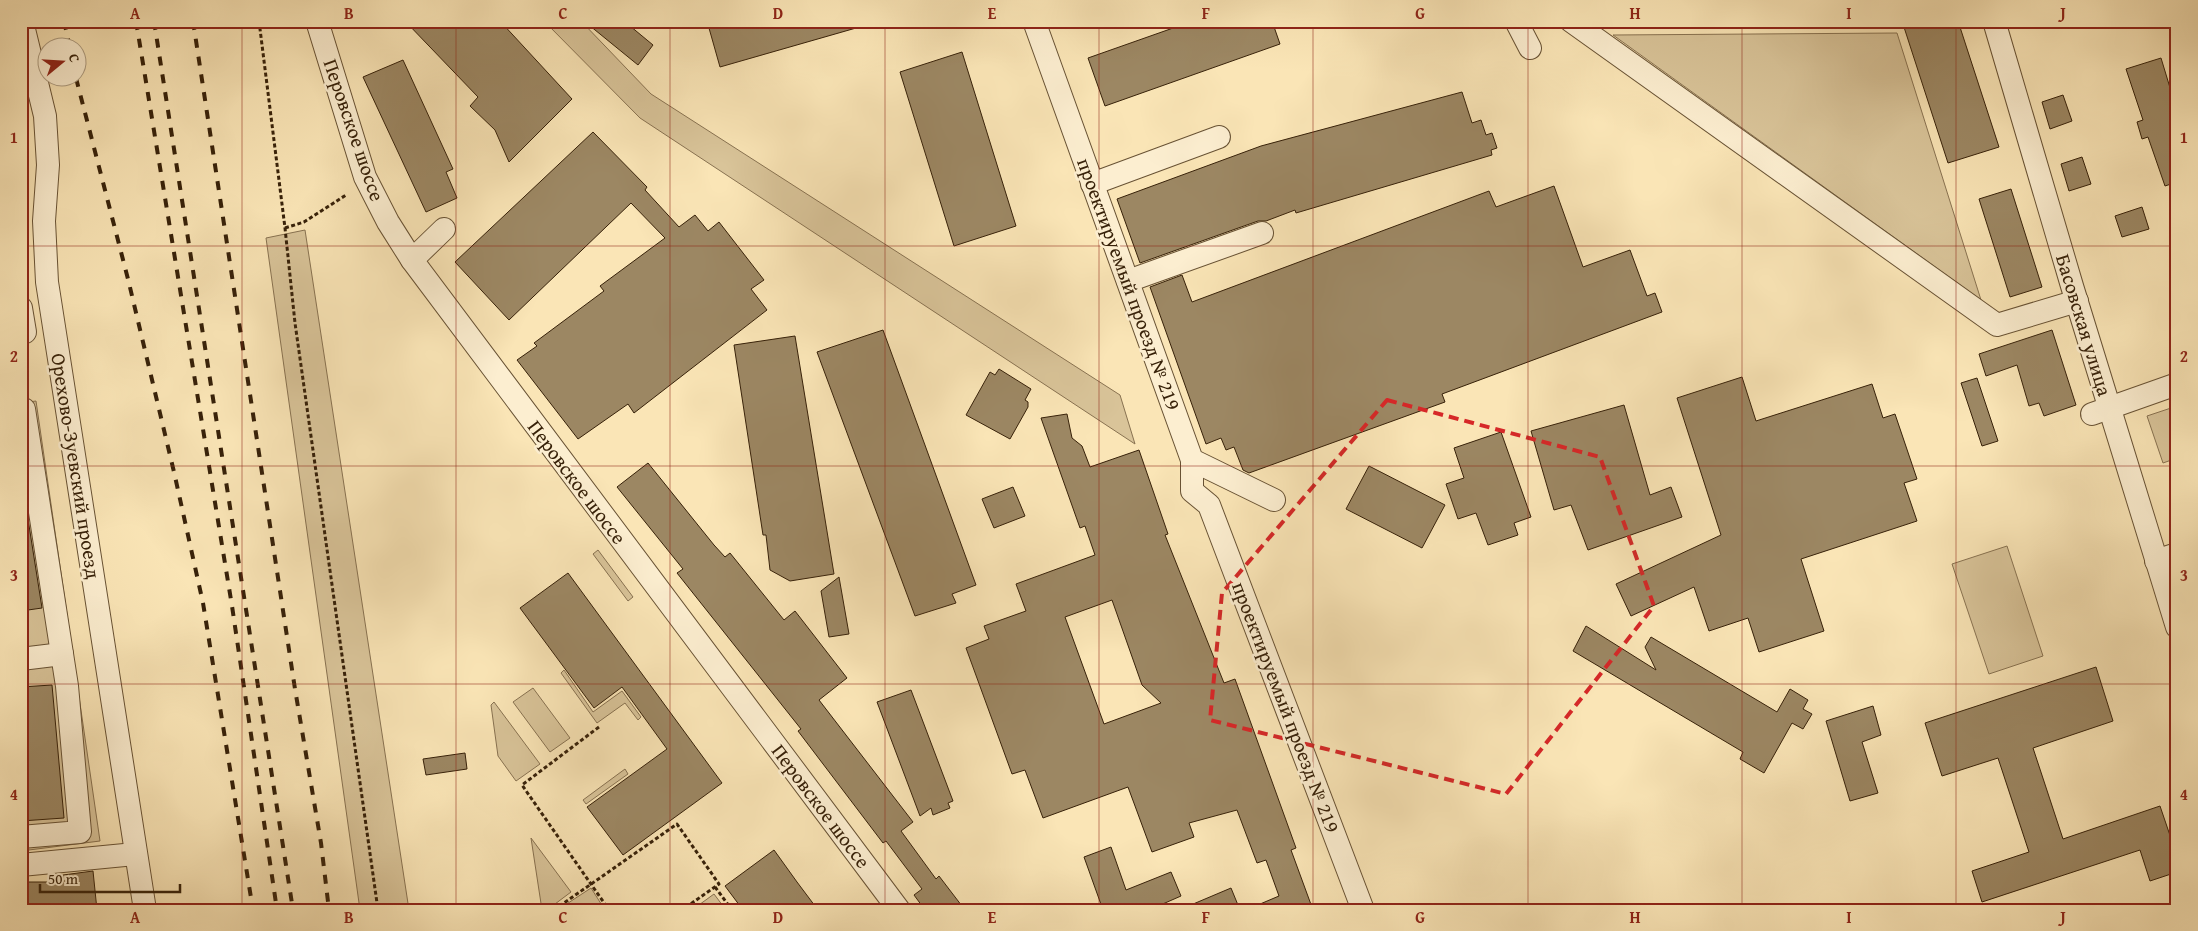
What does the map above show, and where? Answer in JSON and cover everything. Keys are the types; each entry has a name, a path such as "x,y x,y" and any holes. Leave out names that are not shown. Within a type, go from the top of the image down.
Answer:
{"street":[{"name":"Орехово-Зуевский проезд","path":"22,21 45,116 48,165 44,220 47,282 145,910"},
{"name":"Перовское шоссе","path":"317,21 365,177 388,222 412,260 899,910"},
{"name":"проектируемый проезд № 219","path":"1034,21 1084,141 1092,184 1192,460 1192,490 1209,505 1364,910"},
{"path":"1516,21 1530,48"},
{"path":"1571,21 1998,328 2077,301"},
{"name":"Басовская улица","path":"1994,21 2077,301 2101,410 2167,557 2177,627"},
{"path":"1092,184 1219,137"},
{"path":"412,260 444,229"},
{"path":"1128,281 1262,233"},
{"path":"21,308 25,332 21,332"},
{"path":"2101,410 2177,384"},
{"path":"21,409 24,409 67,686 80,832 21,837"},
{"path":"1192,460 1274,500"},
{"path":"21,659 62,654"},
{"path":"21,865 135,854"}],"path":[{"path":"259,21 295,323 378,910"},
{"path":"285,228 304,222 346,195"},
{"path":"599,727 522,785 609,910"},
{"path":"554,910 677,824 719,884 682,910"},
{"path":"715,887 732,910"}],"highlighted area":[{"path":"1387,400 1600,457 1654,606 1506,794 1210,720 1222,593"}],"shaded area":[{"path":"544,21 581,21 651,94 1120,395 1135,444 640,118"},
{"path":"1897,33 1981,300 1613,35"},
{"path":"305,230 409,910 360,910 266,238"},
{"path":"36,401 100,841 21,851 21,403"},
{"path":"2177,406 2177,458 2163,463 2147,416"},
{"path":"2007,546 2043,656 1989,674 1952,564"},
{"path":"598,550 633,597 628,601 593,554"},
{"path":"564,670 593,712 622,691 641,717 638,720 625,703 597,723 561,673"},
{"path":"533,688 570,738 550,752 513,702"},
{"path":"494,702 540,764 516,781 498,756 491,705"},
{"path":"625,769 628,774 586,804 583,800"},
{"path":"531,838 571,892 547,910 542,910"},
{"path":"591,888 605,910 559,909"},
{"path":"714,894 726,910 692,910"}],"building":[{"path":"405,21 500,21 572,99 509,162 495,130 470,106 478,97"},
{"path":"584,21 624,21 653,45 638,65"},
{"path":"707,21 863,21 863,26 720,67"},
{"path":"1193,21 1272,21 1280,44 1105,106 1088,58"},
{"path":"1902,21 1958,21 1999,147 1948,163"},
{"path":"962,52 1016,226 954,246 900,72"},
{"path":"2161,58 2171,91 2177,89 2177,182 2165,186 2148,137 2142,139 2137,122 2143,120 2126,69"},
{"path":"403,60 453,169 446,172 457,198 426,212 363,77"},
{"path":"1462,92 1472,123 1481,120 1486,135 1492,133 1497,148 1491,150 1492,155 1296,213 1295,210 1266,221 1258,221 1140,263 1117,199 1261,146"},
{"path":"2063,95 2072,121 2050,129 2042,102"},
{"path":"593,132 647,187 645,190 679,227 695,215 708,231 719,222 764,280 751,289 767,310 634,413 628,404 578,439 517,360 537,346 534,343 604,291 600,286 665,238 631,203 509,320 455,262"},
{"path":"2082,157 2091,184 2069,191 2061,164"},
{"path":"1554,186 1583,267 1630,250 1647,296 1655,293 1662,312 1442,394 1445,402 1249,473 1243,470 1234,447 1226,450 1221,438 1206,444 1150,287 1182,275 1192,302 1489,191 1496,207"},
{"path":"2011,189 2042,287 2010,297 1979,199"},
{"path":"2142,207 2149,229 2122,237 2115,216"},
{"path":"883,330 976,585 952,594 956,603 915,616 817,352"},
{"path":"2052,330 2076,405 2044,416 2039,403 2029,406 2017,365 1986,376 1979,354"},
{"path":"795,336 834,574 790,581 770,570 766,535 763,535 734,345"},
{"path":"999,369 1031,389 1025,400 1028,402 1028,407 1010,439 966,415 990,372 995,375"},
{"path":"1742,377 1756,421 1872,384 1883,418 1895,414 1917,479 1904,483 1917,521 1801,559 1824,631 1759,652 1748,618 1709,631 1694,587 1631,616 1616,584 1721,535 1677,398"},
{"path":"1977,378 1998,441 1982,446 1961,383"},
{"path":"1624,405 1650,495 1671,487 1682,517 1588,550 1571,505 1554,510 1531,431"},
{"path":"1067,414 1072,438 1082,446 1090,467 1139,450 1168,534 1165,535 1224,683 1235,679 1296,848 1291,850 1313,910 1246,910 1279,896 1266,860 1257,863 1237,810 1189,823 1194,837 1152,852 1128,787 1043,818 1025,770 1012,774 966,648 989,639 984,626 1026,611 1016,584 1095,555 1085,526 1080,528 1041,418","holes":["1112,600 1142,685 1161,703 1104,724 1065,617"]},
{"path":"1501,432 1531,517 1514,523 1518,535 1488,545 1476,513 1458,519 1446,484 1464,478 1454,448"},
{"path":"648,463 714,545 725,557 730,553 784,620 795,611 847,678 819,700 913,822 901,831 936,879 939,876 965,910 925,910 914,895 922,889 886,841 883,843 798,731 801,729 677,573 683,569 617,487"},
{"path":"1369,466 1445,505 1422,548 1346,509"},
{"path":"1013,487 1025,516 994,528 982,499"},
{"path":"21,500 25,500 42,608 21,611"},
{"path":"568,573 722,783 623,855 587,807 667,749 622,687 594,708 520,608"},
{"path":"839,577 849,634 829,637 821,591"},
{"path":"1586,626 1656,670 1645,647 1651,637 1777,712 1790,689 1808,700 1803,709 1812,714 1803,729 1792,723 1764,773 1740,759 1743,752 1573,651"},
{"path":"2096,667 2113,721 2033,748 2063,839 2160,806 2177,856 2177,872 2150,881 2140,850 1982,902 1972,871 2029,852 1998,758 1942,776 1925,723"},
{"path":"52,685 64,818 21,821 21,687"},
{"path":"911,690 953,801 948,803 950,808 933,815 931,808 920,816 877,702"},
{"path":"1873,706 1881,735 1862,742 1878,793 1850,801 1826,721"},
{"path":"465,753 467,769 426,775 423,759"},
{"path":"1111,847 1126,890 1171,872 1181,896 1149,910 1103,910 1084,857"},
{"path":"774,850 818,910 743,910 725,886"},
{"path":"93,871 97,910 21,910 21,882 52,882 63,875"},
{"path":"1231,888 1240,910 1179,910"}],"railway":[{"path":"64,21 68,38"},
{"path":"136,21 232,606 277,910"},
{"path":"154,21 293,910"},
{"path":"193,21 295,689 321,843 329,910"},
{"path":"79,88 128,279 203,603 253,910"}]}
